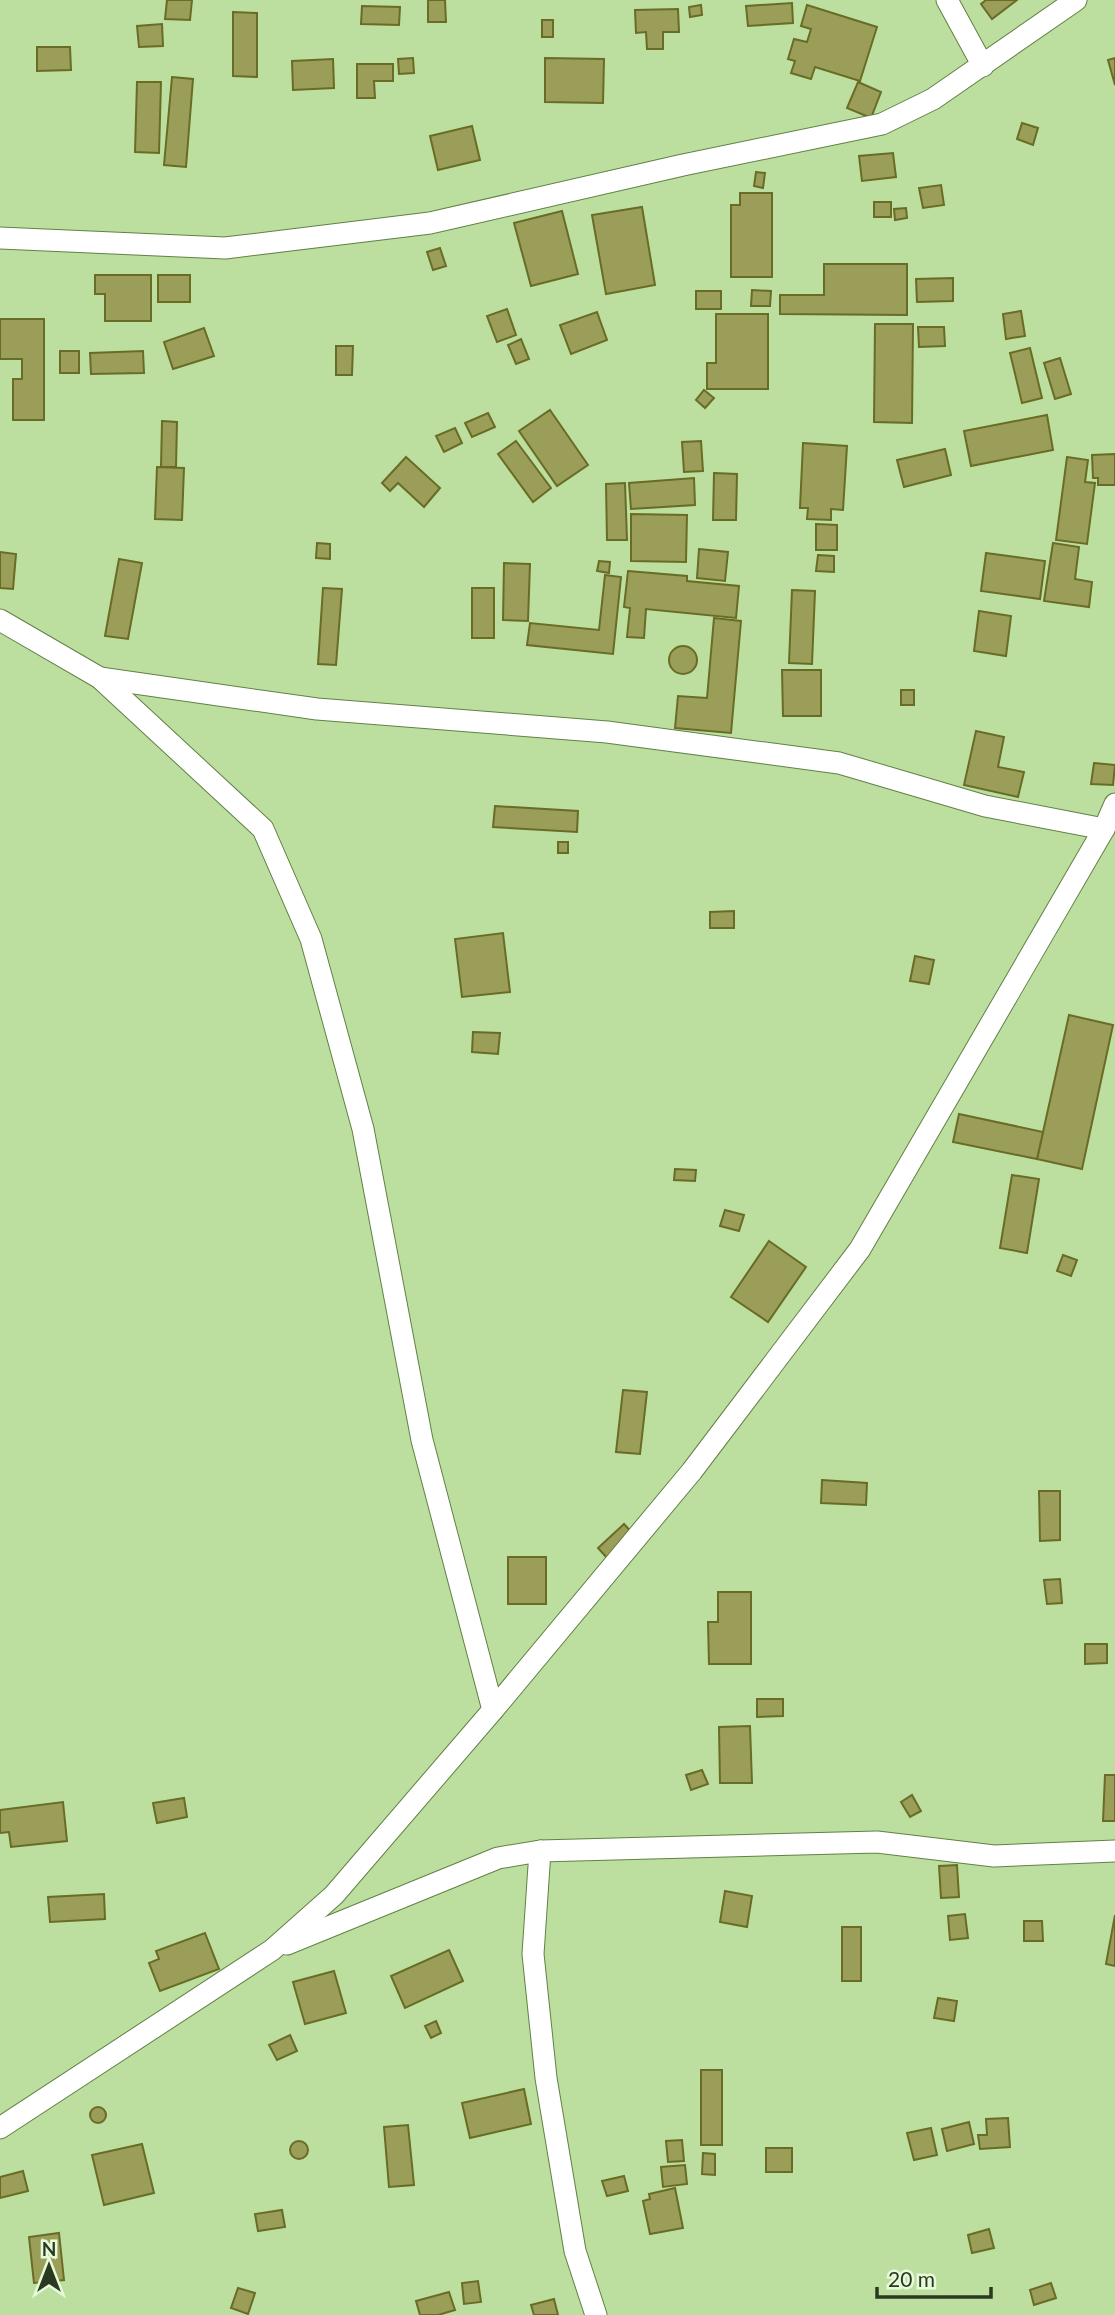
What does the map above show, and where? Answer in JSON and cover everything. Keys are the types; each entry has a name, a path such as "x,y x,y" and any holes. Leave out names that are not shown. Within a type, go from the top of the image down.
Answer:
{"lane":[{"path":"947,0 983,66"},
{"path":"0,238 225,248 430,223 683,165 882,124 933,99 1076,0"},
{"path":"0,620 100,678 263,829 311,939 363,1129 422,1440 493,1710"},
{"path":"100,678 317,709 607,732 839,764 985,806 1104,829"},
{"path":"0,2128 272,1950 334,1895 493,1710 692,1471 860,1249 1104,829 1115,804"},
{"path":"272,1950 498,1858 540,1851 877,1842 993,1856 1115,1852"},
{"path":"540,1851 533,1954 547,2078 575,2251 596,2315"}],"building":[{"path":"167,0 192,0 190,20 165,19"},
{"path":"428,0 445,0 446,22 428,22"},
{"path":"986,0 1017,0 992,19 981,4"},
{"path":"792,3 793,23 748,26 746,6"},
{"path":"701,5 702,15 690,17 689,7"},
{"path":"807,5 877,27 860,81 815,67 811,79 791,73 795,61 788,59 794,39 807,42 811,29 801,26"},
{"path":"362,6 400,7 399,25 361,24"},
{"path":"678,9 679,32 663,32 663,49 647,49 646,32 636,33 635,10"},
{"path":"233,12 257,13 257,77 233,76"},
{"path":"542,20 553,20 553,37 542,37"},
{"path":"162,24 163,46 139,47 137,26"},
{"path":"37,47 70,47 71,70 37,71"},
{"path":"413,58 414,73 399,74 398,59"},
{"path":"545,58 604,59 603,103 545,102"},
{"path":"1115,58 1115,85 1108,60"},
{"path":"333,59 334,88 293,90 292,61"},
{"path":"357,64 393,64 393,81 374,81 375,98 357,98"},
{"path":"172,77 193,79 186,167 164,165"},
{"path":"137,82 161,82 159,153 135,152"},
{"path":"858,82 881,92 871,118 847,108"},
{"path":"1022,123 1038,128 1033,145 1017,139"},
{"path":"472,126 480,160 438,170 430,136"},
{"path":"893,153 896,177 862,181 859,156"},
{"path":"756,172 765,173 763,188 754,186"},
{"path":"941,185 944,205 923,208 919,188"},
{"path":"740,193 772,193 772,277 731,277 731,205 740,205"},
{"path":"874,202 891,202 891,217 874,217"},
{"path":"642,207 655,285 606,294 592,215"},
{"path":"906,208 907,218 895,220 894,209"},
{"path":"562,211 578,274 531,286 514,223"},
{"path":"440,248 446,266 433,270 427,252"},
{"path":"824,264 907,264 907,315 780,314 780,295 824,295"},
{"path":"95,275 151,275 151,321 105,321 105,294 95,294"},
{"path":"158,275 190,275 190,302 158,302"},
{"path":"953,278 953,301 917,302 916,279"},
{"path":"752,290 771,291 770,306 751,306"},
{"path":"696,291 721,291 721,309 696,309"},
{"path":"507,309 516,335 497,342 487,316"},
{"path":"1021,311 1025,336 1006,339 1003,314"},
{"path":"597,312 607,340 571,354 560,325"},
{"path":"716,314 768,314 768,389 707,389 707,363 716,363"},
{"path":"0,319 44,319 44,420 13,420 13,379 22,379 22,359 0,359"},
{"path":"875,324 913,324 912,423 874,422"},
{"path":"918,327 944,327 945,346 919,347"},
{"path":"204,328 214,356 173,369 164,342"},
{"path":"521,339 529,359 516,364 508,345"},
{"path":"336,346 353,346 352,375 336,375"},
{"path":"1030,348 1042,398 1022,403 1010,353"},
{"path":"60,351 79,351 79,373 60,373"},
{"path":"143,351 144,373 91,374 90,353"},
{"path":"1060,358 1071,394 1055,399 1044,363"},
{"path":"704,390 714,398 705,408 696,400"},
{"path":"550,410 588,465 557,486 519,431"},
{"path":"488,413 495,427 472,437 465,423"},
{"path":"1047,415 1053,450 971,466 964,431"},
{"path":"162,421 177,422 176,467 161,467"},
{"path":"455,428 462,443 444,452 436,436"},
{"path":"516,441 551,488 533,502 498,454"},
{"path":"701,441 703,471 684,472 682,442"},
{"path":"803,443 847,446 843,510 831,509 831,520 807,519 808,508 800,508"},
{"path":"945,449 951,475 904,487 897,460"},
{"path":"1115,454 1115,485 1098,485 1098,478 1093,478 1092,455"},
{"path":"406,457 440,488 424,507 398,483 390,491 382,483"},
{"path":"1067,457 1088,460 1085,482 1095,483 1087,544 1056,540"},
{"path":"157,467 184,468 182,520 155,519"},
{"path":"714,473 737,474 736,520 713,520"},
{"path":"694,478 695,505 631,509 629,483"},
{"path":"625,483 627,540 607,540 606,484"},
{"path":"631,514 687,515 686,562 631,561"},
{"path":"816,524 837,525 837,550 816,550"},
{"path":"317,543 330,544 330,559 316,558"},
{"path":"1053,543 1079,547 1075,579 1092,582 1089,607 1044,601"},
{"path":"699,549 728,552 725,581 697,578"},
{"path":"0,552 16,554 13,589 0,588"},
{"path":"986,553 1045,561 1040,599 981,591"},
{"path":"818,555 834,556 834,572 816,571"},
{"path":"119,559 142,563 128,639 105,636"},
{"path":"599,561 610,562 609,573 597,571"},
{"path":"504,563 530,564 528,621 503,620"},
{"path":"628,571 687,576 687,581 739,586 736,618 646,609 644,638 627,637 630,608 624,607"},
{"path":"605,575 621,577 613,654 527,645 530,623 599,630"},
{"path":"323,588 342,589 336,665 318,664"},
{"path":"472,588 494,588 494,638 472,638"},
{"path":"792,590 815,591 812,664 789,663"},
{"path":"979,611 1011,616 1006,656 974,651"},
{"path":"714,618 741,621 731,733 675,728 678,696 707,698"},
{"path":"683,646 693,650 697,660 693,670 683,674 673,670 669,660 673,650"},
{"path":"782,670 821,670 821,716 783,716"},
{"path":"901,690 914,690 914,705 901,705"},
{"path":"976,731 1004,737 998,767 1024,772 1018,797 964,785"},
{"path":"1094,763 1115,765 1113,785 1091,784"},
{"path":"495,806 578,811 577,832 493,827"},
{"path":"558,842 568,842 568,853 558,853"},
{"path":"734,911 734,928 710,928 710,912"},
{"path":"503,933 510,992 462,997 455,939"},
{"path":"915,956 934,960 929,984 910,981"},
{"path":"1069,1015 1113,1025 1082,1169 1037,1159"},
{"path":"473,1032 500,1033 498,1054 472,1052"},
{"path":"959,1114 1043,1132 1037,1159 953,1142"},
{"path":"675,1169 696,1170 695,1181 674,1180"},
{"path":"1012,1175 1039,1179 1027,1253 1000,1248"},
{"path":"725,1210 744,1215 739,1231 720,1226"},
{"path":"769,1241 806,1267 768,1322 731,1297"},
{"path":"1063,1255 1077,1260 1071,1276 1057,1271"},
{"path":"623,1390 647,1392 640,1454 616,1452"},
{"path":"822,1480 867,1483 866,1505 821,1503"},
{"path":"1039,1491 1060,1491 1060,1540 1040,1541"},
{"path":"624,1524 636,1537 609,1560 598,1548"},
{"path":"508,1557 546,1557 546,1604 508,1604"},
{"path":"1060,1579 1062,1603 1047,1604 1044,1580"},
{"path":"718,1592 751,1592 751,1664 709,1664 708,1622 718,1622"},
{"path":"1085,1644 1107,1644 1107,1663 1085,1664"},
{"path":"757,1699 783,1699 783,1716 757,1717"},
{"path":"750,1726 752,1783 720,1783 719,1727"},
{"path":"702,1770 708,1784 691,1790 686,1775"},
{"path":"1105,1775 1115,1775 1115,1821 1103,1821"},
{"path":"912,1795 921,1811 910,1817 901,1802"},
{"path":"184,1798 187,1817 157,1823 153,1803"},
{"path":"63,1802 67,1841 11,1847 9,1832 0,1833 0,1810"},
{"path":"957,1865 959,1897 941,1898 939,1866"},
{"path":"725,1891 752,1896 747,1927 720,1922"},
{"path":"104,1894 105,1919 50,1922 48,1897"},
{"path":"965,1914 968,1938 950,1940 948,1916"},
{"path":"1115,1915 1115,1966 1106,1964"},
{"path":"1024,1921 1042,1921 1043,1941 1024,1941"},
{"path":"842,1927 861,1927 861,1981 842,1981"},
{"path":"205,1933 219,1969 160,1991 149,1963 159,1959 156,1951"},
{"path":"449,1950 463,1981 405,2008 391,1976"},
{"path":"334,1971 346,2013 305,2024 293,1982"},
{"path":"938,1998 957,2001 954,2021 934,2018"},
{"path":"436,2021 441,2033 431,2038 425,2026"},
{"path":"290,2035 297,2051 277,2060 269,2045"},
{"path":"701,2070 722,2070 722,2145 701,2145"},
{"path":"524,2089 531,2124 470,2138 462,2103"},
{"path":"95,2107 101,2107 106,2115 104,2121 95,2123 90,2118 90,2112"},
{"path":"1008,2118 1010,2147 980,2149 978,2135 987,2135 986,2119"},
{"path":"969,2122 974,2144 947,2151 942,2129"},
{"path":"408,2125 414,2185 389,2187 384,2127"},
{"path":"931,2128 937,2155 914,2160 907,2133"},
{"path":"682,2140 684,2161 668,2162 666,2141"},
{"path":"299,2141 305,2144 308,2150 305,2156 299,2159 293,2156 290,2150 293,2144"},
{"path":"142,2144 154,2193 104,2205 92,2155"},
{"path":"766,2148 792,2148 792,2172 766,2172"},
{"path":"703,2153 715,2154 715,2175 702,2174"},
{"path":"685,2165 687,2184 663,2187 661,2167"},
{"path":"23,2171 28,2191 0,2198 0,2177"},
{"path":"624,2176 628,2191 607,2196 602,2181"},
{"path":"675,2188 683,2228 650,2234 643,2201 650,2199 649,2194"},
{"path":"282,2210 285,2227 258,2231 255,2214"},
{"path":"989,2229 994,2248 972,2253 968,2235"},
{"path":"59,2233 64,2280 34,2283 29,2237"},
{"path":"478,2281 481,2302 464,2304 462,2283"},
{"path":"1051,2283 1056,2298 1034,2305 1030,2290"},
{"path":"238,2288 255,2293 248,2314 231,2308"},
{"path":"449,2292 455,2310 438,2315 420,2315 416,2301"},
{"path":"554,2299 558,2315 534,2315 531,2305"}]}
